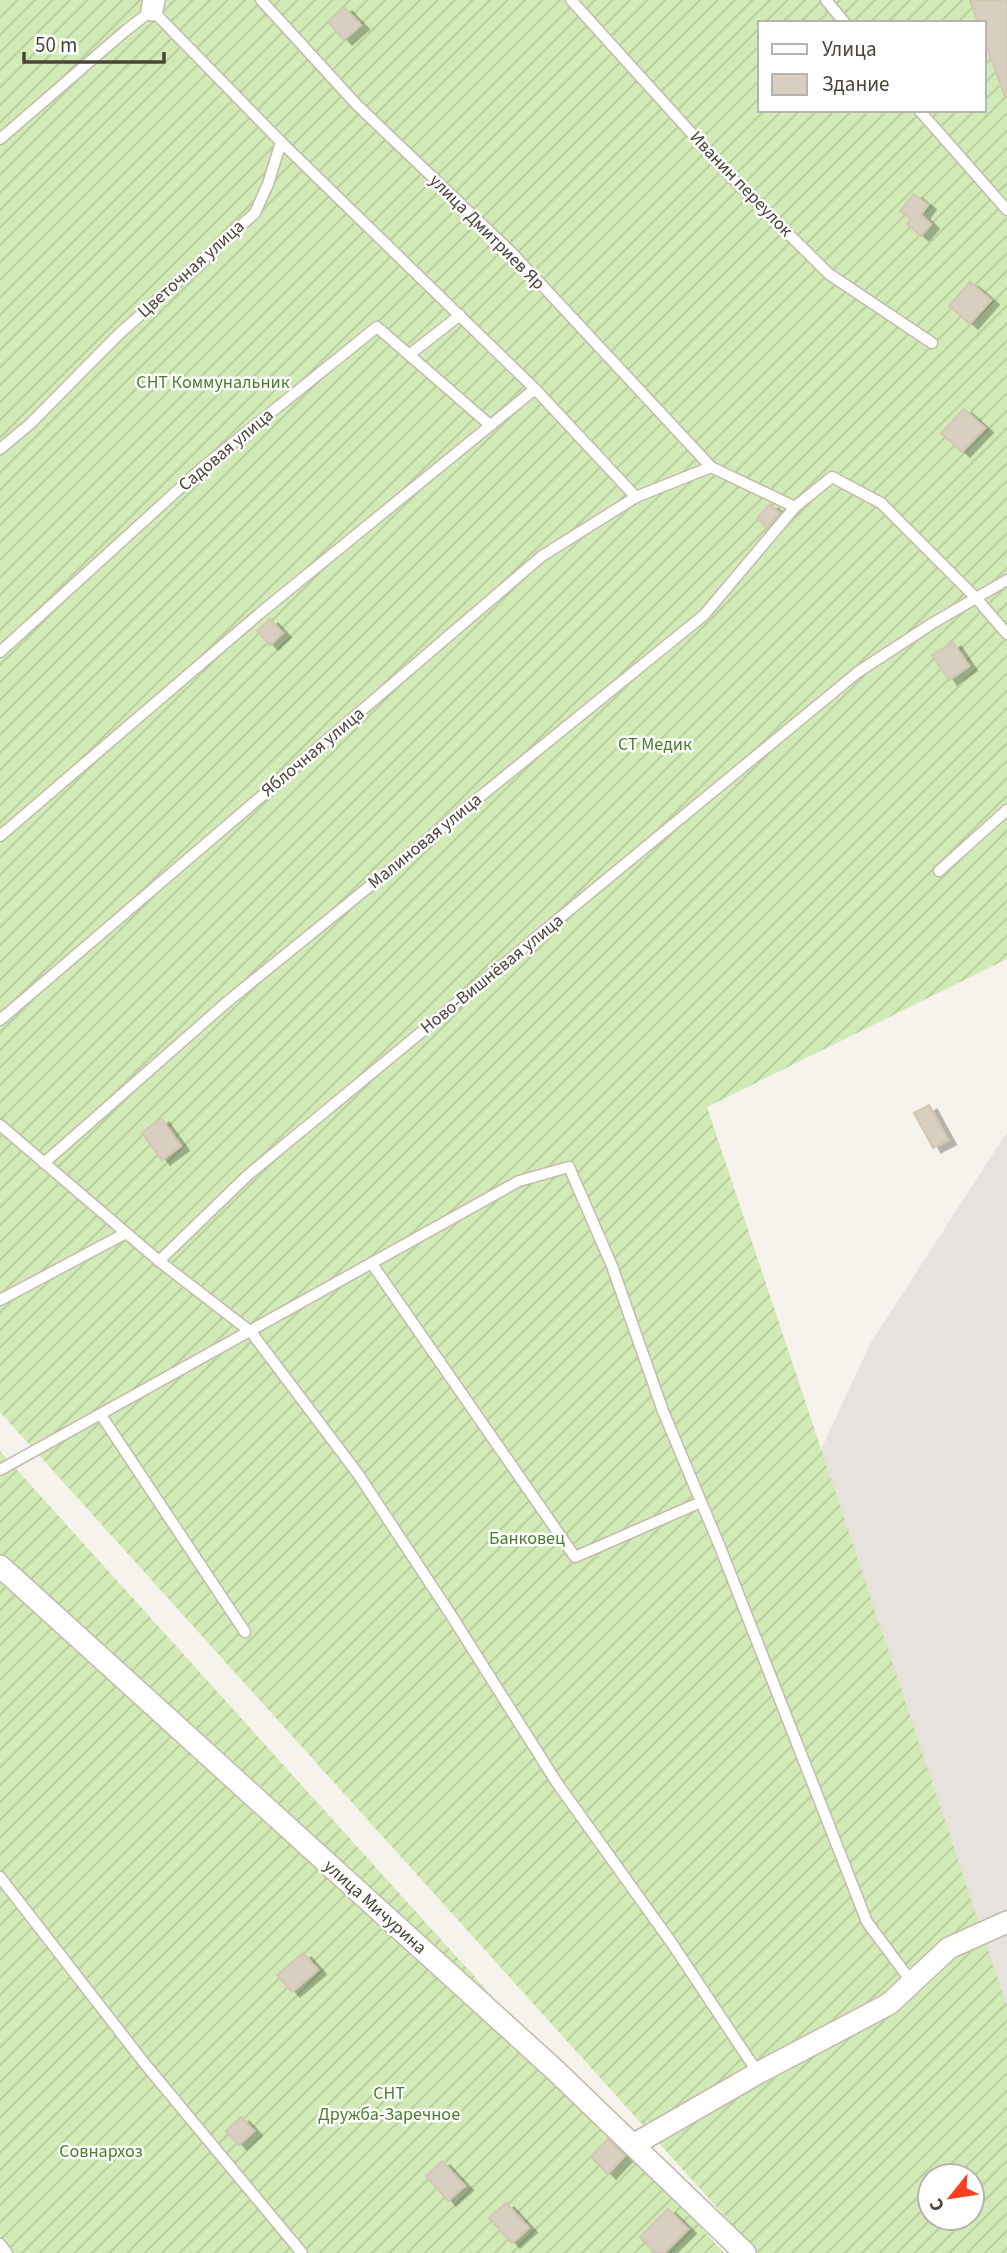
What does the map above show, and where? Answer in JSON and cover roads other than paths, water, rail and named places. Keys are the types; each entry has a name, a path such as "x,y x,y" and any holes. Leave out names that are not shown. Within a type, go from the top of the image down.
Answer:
{"street":[{"name":"улица Мичурина","path":"0,1566 555,2070 745,2253"},
{"path":"633,2145 758,2073 889,2004 949,1948 1007,1922"}],"lane":[{"name":"улица Дмитриев Яр","path":"261,0 357,105 511,252 711,467 795,507"},
{"name":"Иванин переулок","path":"571,0 732,178 829,274 932,343"},
{"path":"826,0 843,21"},
{"path":"0,139 153,5 281,142 535,389 636,497 711,467"},
{"path":"921,112 1007,210"},
{"name":"Цветочная улица","path":"0,449 30,424 119,334 255,213 268,184 281,142"},
{"path":"409,355 460,315"},
{"name":"Садовая улица","path":"0,652 202,468 377,327 491,425"},
{"path":"0,836 249,623 535,389"},
{"path":"795,507 832,477 881,503 976,598 1007,634"},
{"name":"Яблочная улица","path":"0,1020 542,556 636,497"},
{"name":"Малиновая улица","path":"44,1163 227,1002 704,615 795,507"},
{"name":"Ново-Вишнёвая улица","path":"159,1261 248,1175 848,681 933,623 1007,580"},
{"path":"939,870 1007,810"},
{"path":"0,1125 159,1261 251,1332 358,1474 557,1783 671,1942 758,2073"},
{"path":"0,1142 12,1136"},
{"path":"0,1470 519,1181 569,1167 612,1266 663,1411 867,1922 911,1981"},
{"path":"0,1300 126,1233"},
{"path":"372,1264 575,1557 701,1502"},
{"path":"101,1415 245,1632"},
{"path":"0,1877 145,2064 302,2253"},
{"path":"0,2245 7,2253"}],"park label":[{"name":"СНТ Коммунальник","path":"213,382"},
{"name":"СТ Медик","path":"655,744"},
{"name":"Банковец","path":"527,1538"},
{"name":"СНТ Дружба-Заречное","path":"389,2103"},
{"name":"Совнархоз","path":"101,2151"}]}
